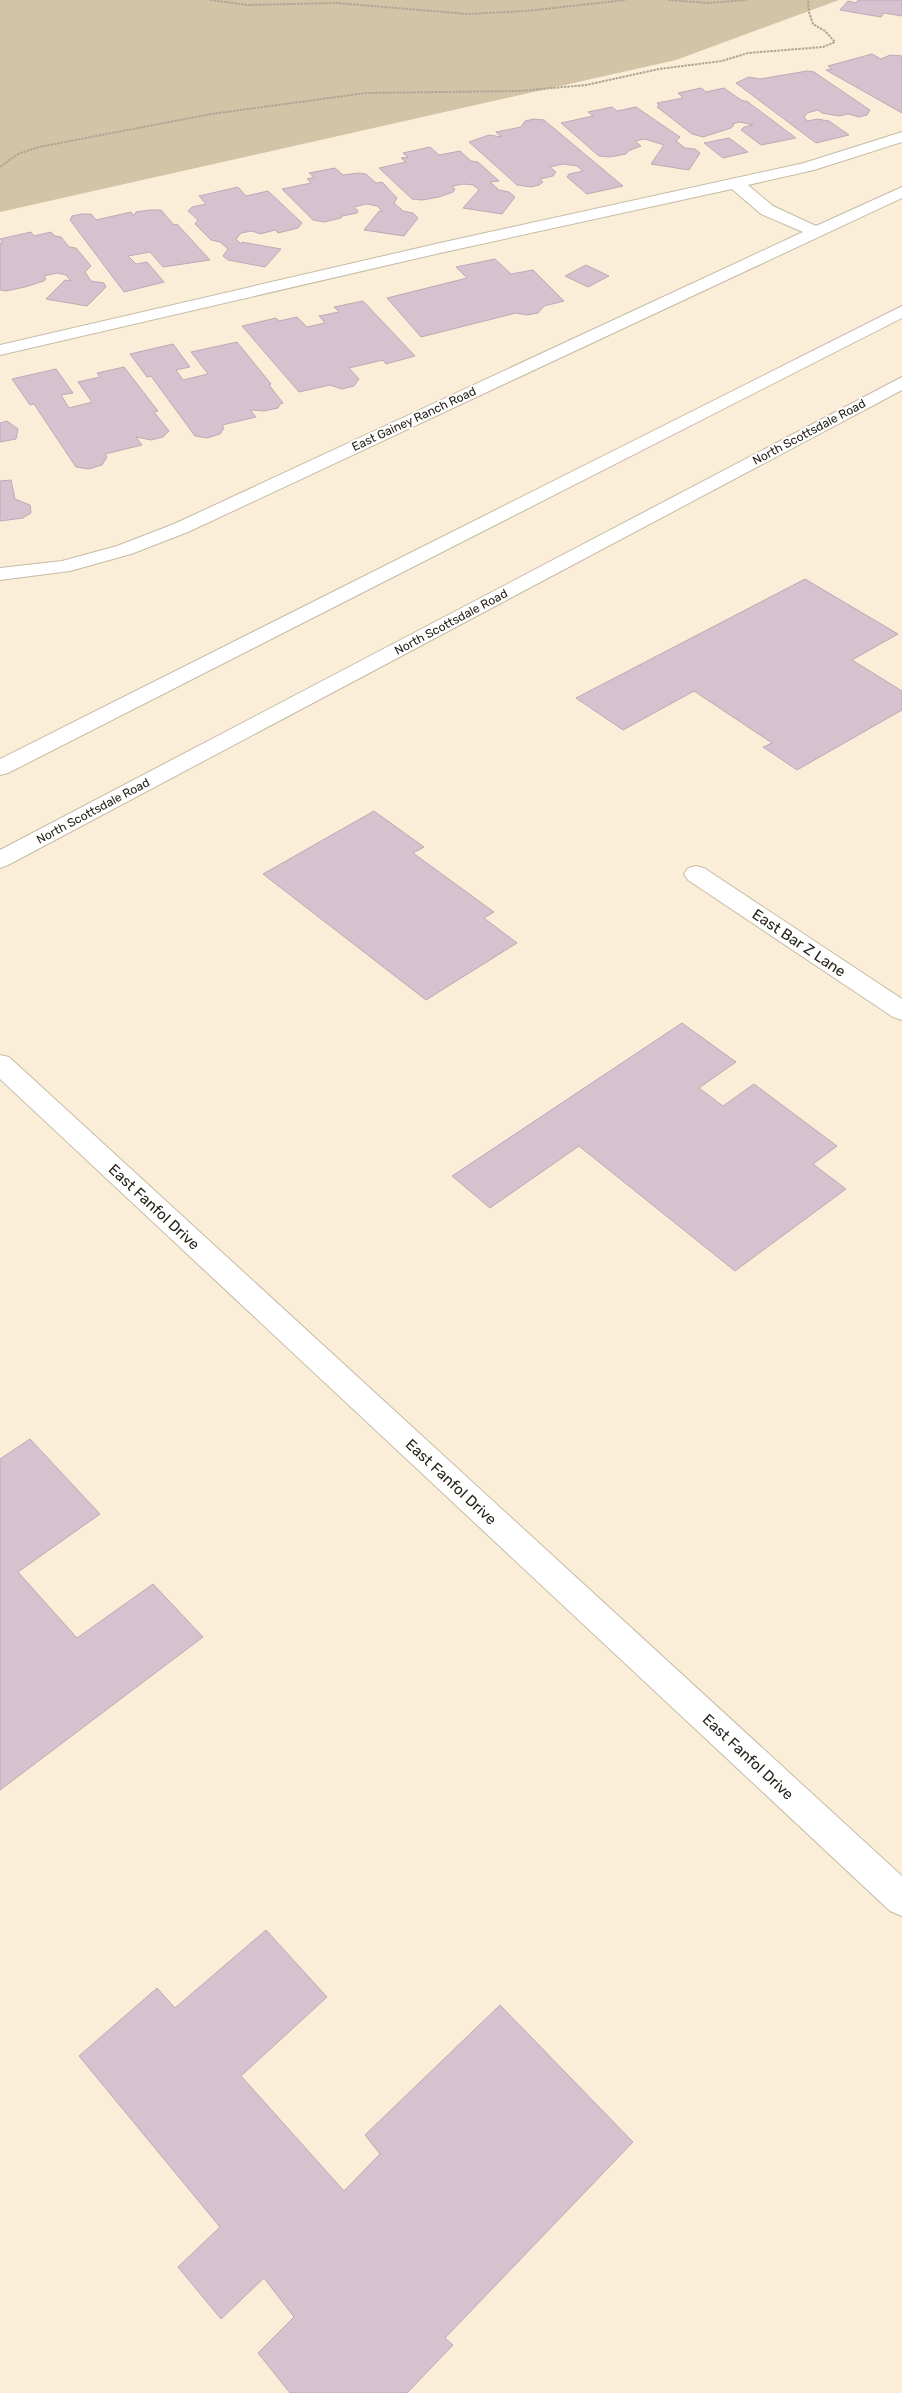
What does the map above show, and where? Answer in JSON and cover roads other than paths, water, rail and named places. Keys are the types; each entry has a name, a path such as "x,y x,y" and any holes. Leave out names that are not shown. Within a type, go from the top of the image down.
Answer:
{"street":[{"path":"0,350 440,248 808,168 902,138"},
{"path":"735,183 767,210 817,232"},
{"name":"East Gainey Ranch Road","path":"0,574 63,567 124,550 181,528 902,192"},
{"path":"0,768 902,311"},
{"name":"North Scottsdale Road","path":"0,860 902,383"},
{"name":"East Bar Z Lane","path":"696,874 902,1011"},
{"name":"East Fanfol Drive","path":"0,1064 902,1899"}]}
